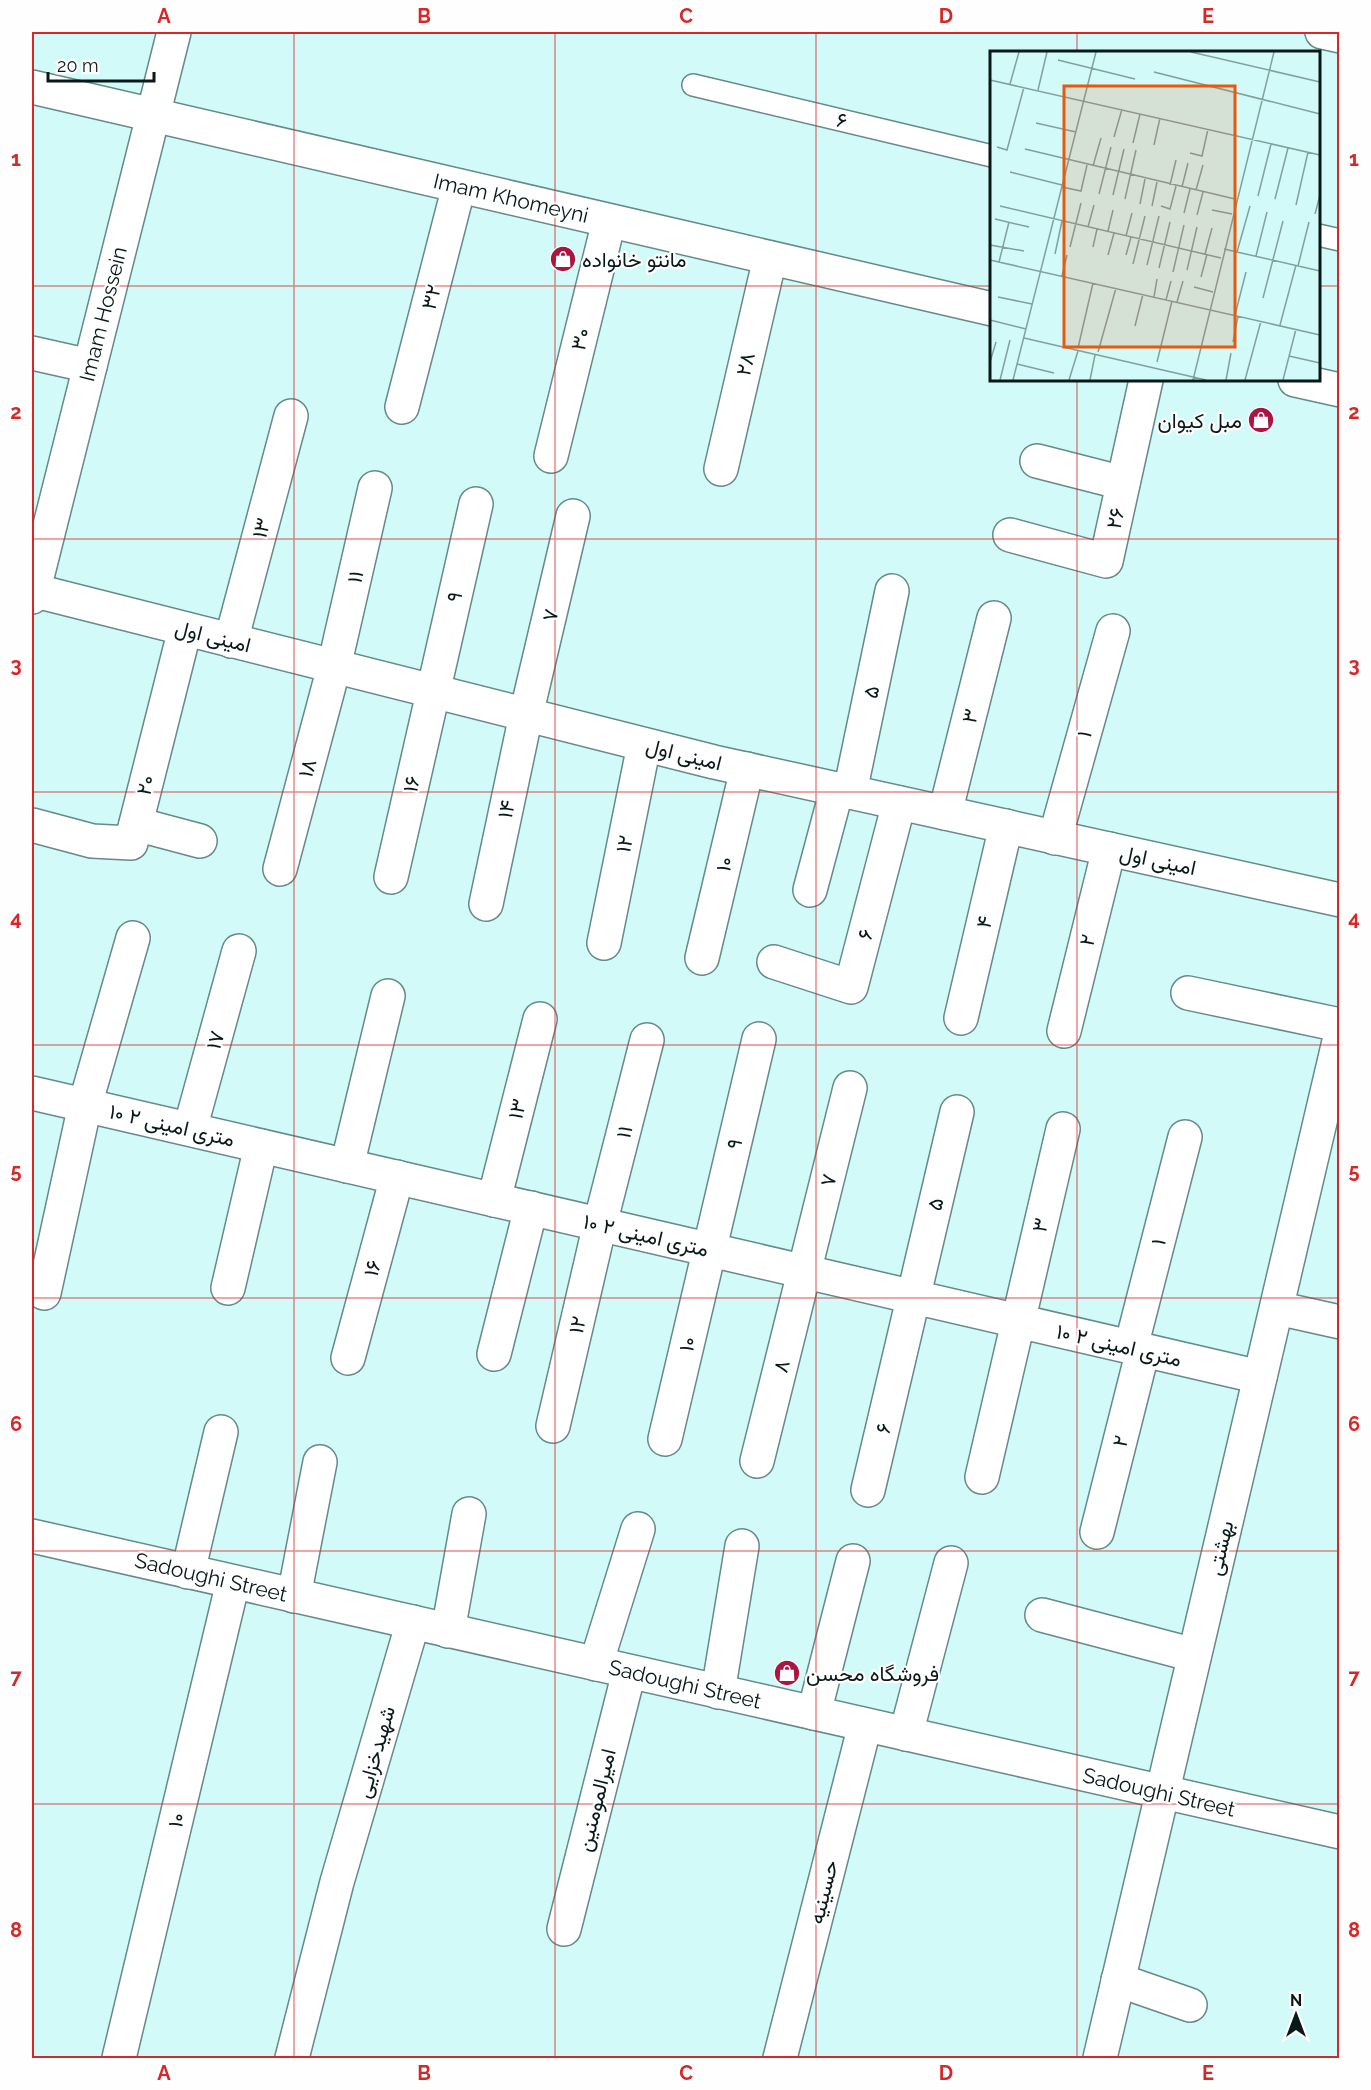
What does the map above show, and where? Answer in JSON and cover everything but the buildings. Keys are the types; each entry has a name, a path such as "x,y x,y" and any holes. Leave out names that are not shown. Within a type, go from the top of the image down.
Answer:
{"street":[{"name":"Imam Hossein","path":"32,593 174,32"},
{"path":"1322,32 1340,36"},
{"name":"Imam Khomeyni","path":"32,87 990,309"},
{"name":"۳۲","path":"402,407 459,186"},
{"name":"۳۰","path":"551,456 609,221"},
{"name":"۲۸","path":"721,469 770,258"},
{"path":"32,353 90,366"},
{"name":"۲۶","path":"1010,535 1106,561 1146,381"},
{"path":"1300,381 1340,390"},
{"name":"۱۳","path":"231,641 291,416"},
{"path":"1037,461 1123,483"},
{"name":"۱۱","path":"334,666 375,488"},
{"name":"۹","path":"432,691 476,504"},
{"name":"۷","path":"526,715 573,516"},
{"name":"۵","path":"843,791 892,591"},
{"name":"امینی اول","path":"32,593 334,666 644,745 1340,900"},
{"name":"۳","path":"945,813 994,618"},
{"name":"۲۰","path":"32,825 92,841 131,843 184,629"},
{"name":"۱","path":"1055,838 1113,631"},
{"name":"۱۸","path":"280,869 334,666"},
{"name":"۱۶","path":"391,877 432,691"},
{"name":"۱۴","path":"486,904 526,715"},
{"name":"۱۲","path":"604,943 644,745"},
{"name":"۱۰","path":"702,958 747,769"},
{"path":"810,891 843,791"},
{"name":"۶","path":"774,962 851,987 899,803"},
{"path":"136,824 200,841"},
{"name":"۴","path":"961,1018 1006,826"},
{"name":"۲","path":"1065,1031 1109,849"},
{"path":"44,1293 85,1105 133,938"},
{"name":"۱۷","path":"190,1129 239,951"},
{"path":"1188,993 1340,1025"},
{"path":"347,1166 388,996"},
{"name":"۱۳","path":"494,1200 540,1019"},
{"name":"بهشتی","path":"1100,2058 1340,1037"},
{"name":"۹","path":"710,1250 759,1039"},
{"name":"۱۱","path":"600,1224 647,1040"},
{"name":"۷","path":"806,1272 850,1088"},
{"name":"۱۰ متری امینی ۲","path":"32,1093 1260,1377"},
{"name":"۵","path":"914,1297 957,1112"},
{"name":"۳","path":"1017,1321 1063,1129"},
{"name":"۱","path":"1137,1349 1185,1137"},
{"path":"228,1288 261,1146"},
{"name":"۱۶","path":"348,1358 396,1177"},
{"path":"494,1354 531,1208"},
{"name":"۱۲","path":"553,1426 600,1224"},
{"name":"۱۰","path":"665,1439 710,1250"},
{"name":"۸","path":"757,1461 806,1272"},
{"name":"۶","path":"868,1490 914,1297"},
{"path":"1277,1308 1340,1322"},
{"path":"982,1477 1017,1321"},
{"name":"۲","path":"1097,1532 1137,1349"},
{"path":"188,1572 222,1432"},
{"path":"294,1596 320,1462"},
{"path":"448,1630 469,1514"},
{"path":"596,1664 638,1529"},
{"name":"Sadoughi Street","path":"32,1536 1340,1832"},
{"path":"718,1692 742,1546"},
{"path":"814,1713 853,1561"},
{"path":"906,1734 951,1563"},
{"name":"۱۰","path":"120,2058 233,1582"},
{"path":"1042,1615 1194,1655"},
{"name":"شهیدخزایی","path":"292,2058 337,1882 413,1622"},
{"name":"امیرالمومنین","path":"564,1929 629,1672"},
{"name":"حسینیه","path":"780,2058 866,1725"},
{"path":"1118,1980 1190,2005"}],"lane":[{"name":"۶","path":"693,85 990,156"},
{"path":"1320,235 1340,240"}],"place":[{"name":"مانتو خانواده","path":"563,259"},
{"name":"مبل کیوان","path":"1261,420"},
{"name":"فروشگاه محسن","path":"787,1673"}]}
